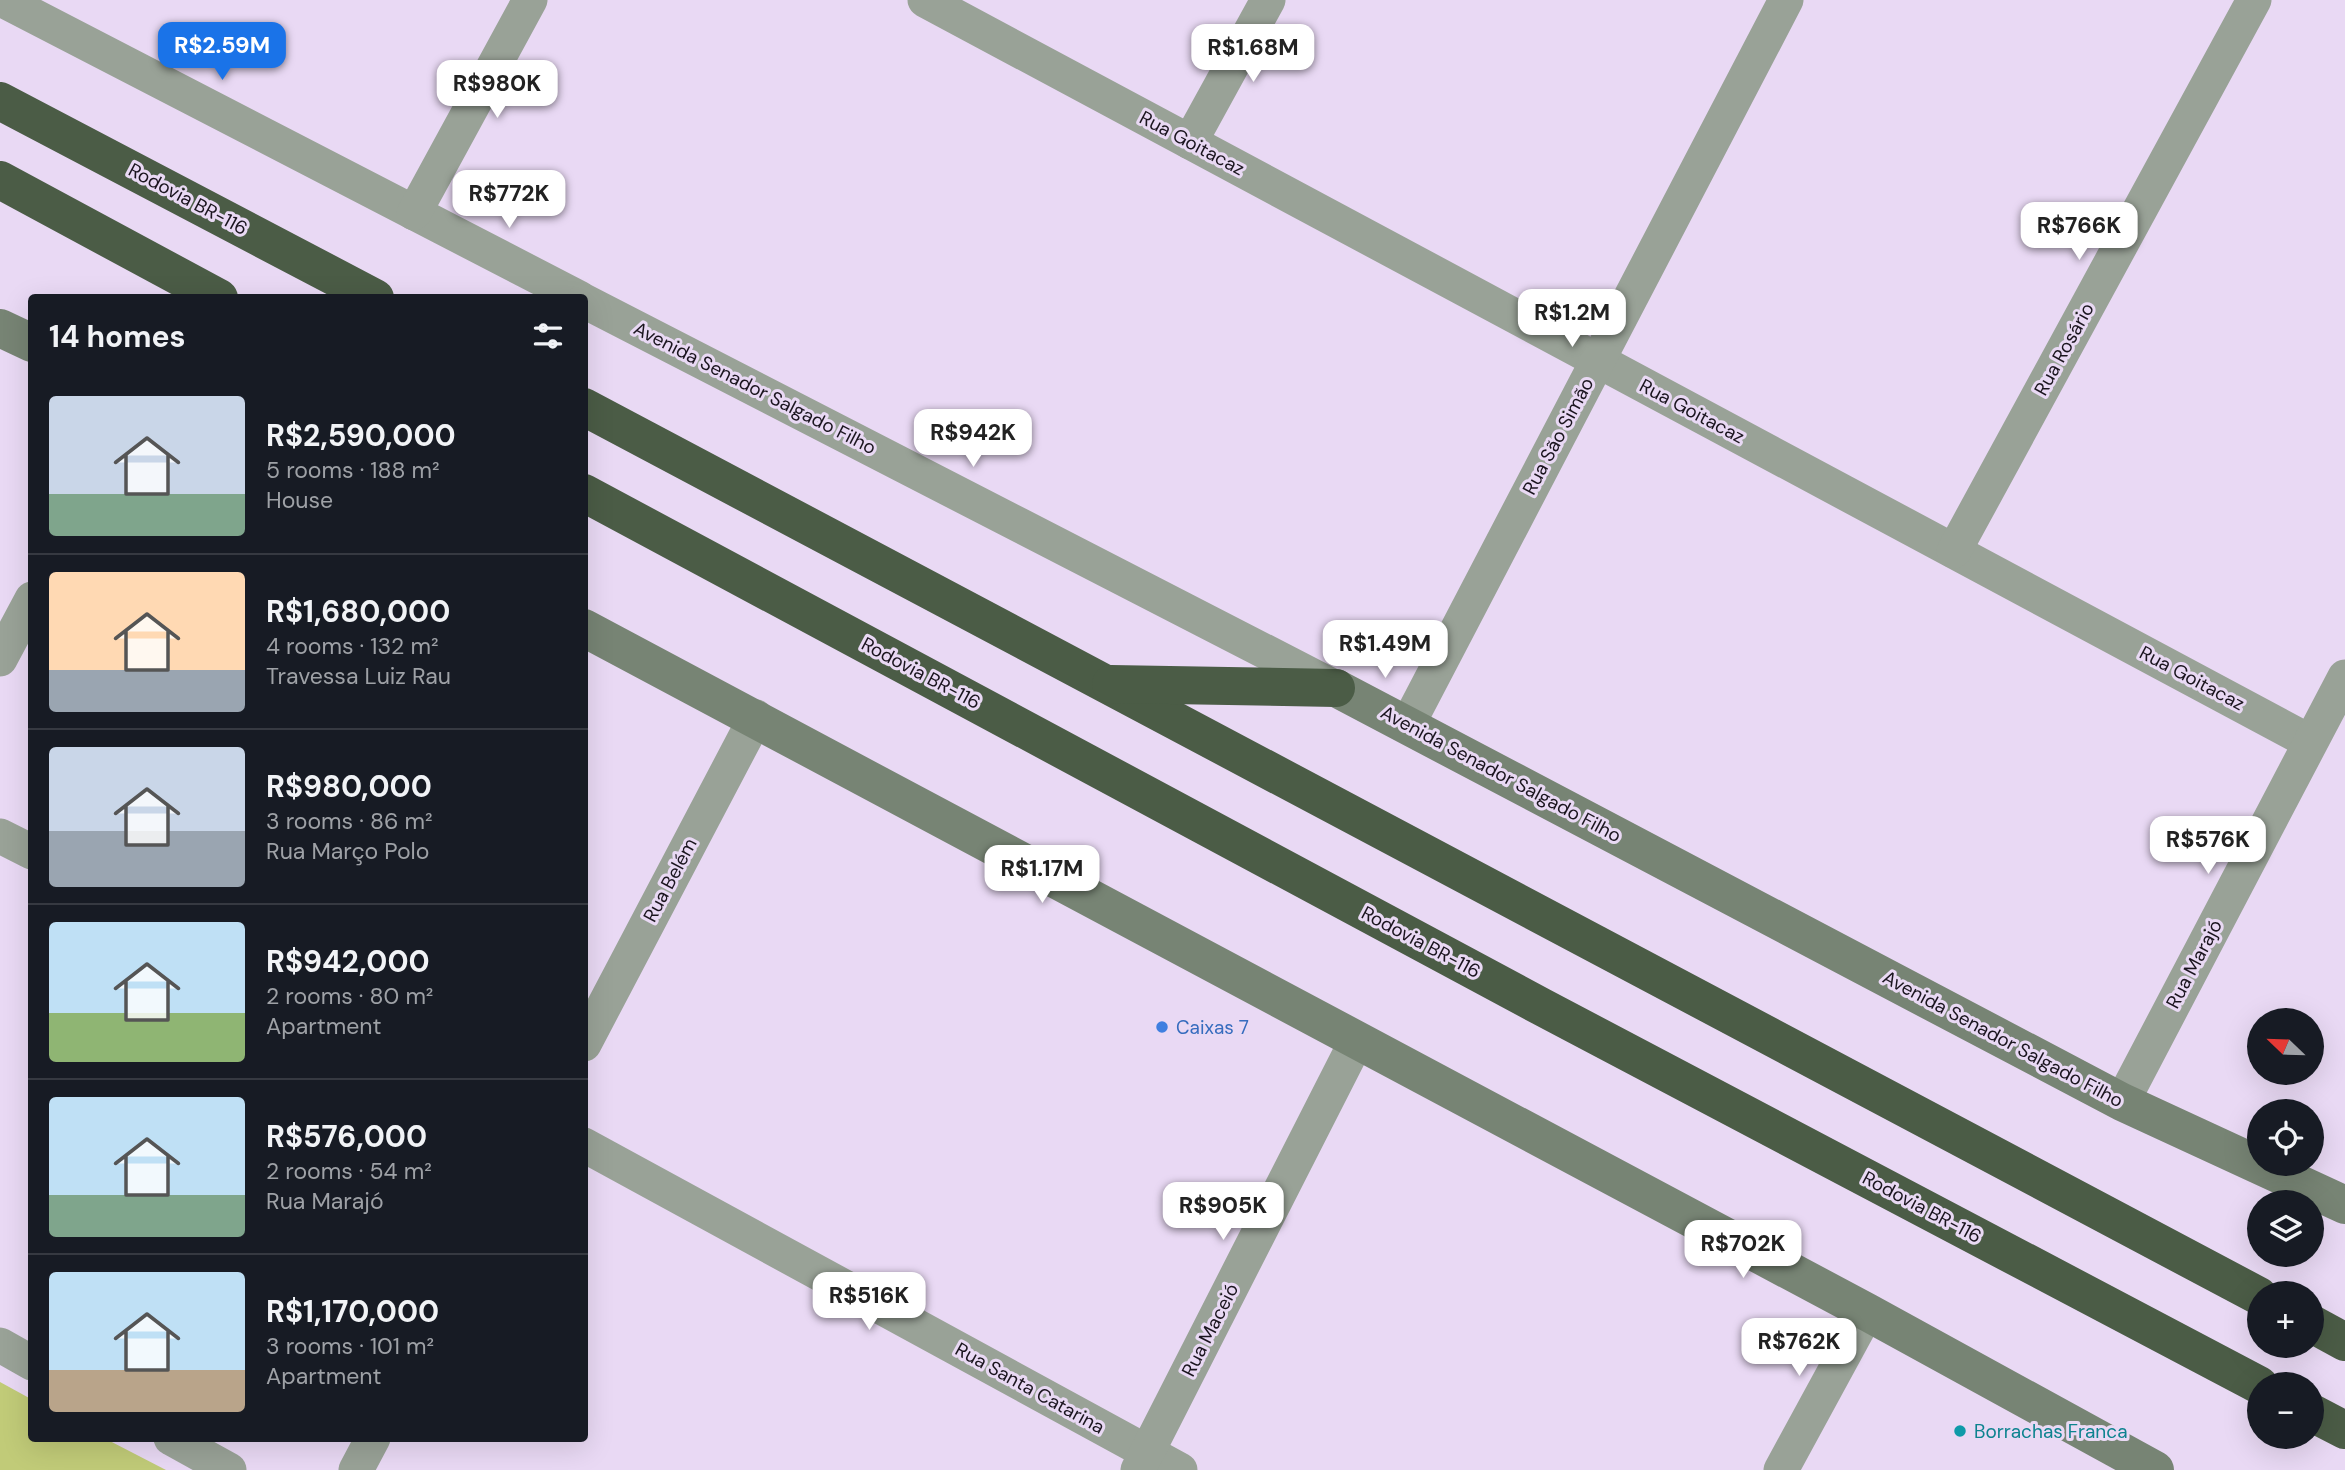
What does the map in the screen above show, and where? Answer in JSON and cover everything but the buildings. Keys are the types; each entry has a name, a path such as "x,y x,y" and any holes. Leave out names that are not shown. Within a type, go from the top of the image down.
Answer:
{"highway":[{"name":"Rodovia BR-116","path":"0,101 368,294"},
{"path":"0,180 212,294"},
{"path":"588,409 2247,1290"},
{"name":"Rodovia BR-116","path":"588,495 1542,1007 2247,1379"},
{"path":"1103,684 1336,688"},
{"path":"2324,1331 2345,1342"},
{"path":"2324,1419 2345,1430"}],"main road":[{"path":"0,328 28,341"},
{"path":"588,630 756,717 1867,1312 2155,1470"},
{"name":"Avenida Senador Salgado Filho","path":"1336,688 2122,1102 2345,1205"}],"street":[{"path":"3,0 58,13 414,213 571,294"},
{"path":"414,213 530,0"},
{"name":"Rua Goitacaz","path":"925,0 2310,742"},
{"path":"1190,142 1268,0"},
{"name":"Rua São Simão","path":"1408,724 1786,0"},
{"name":"Rua Rosário","path":"1954,551 2254,0"},
{"name":"Avenida Senador Salgado Filho","path":"588,303 1336,688"},
{"path":"0,659 28,606"},
{"name":"Rua Marajó","path":"2122,1102 2345,677"},
{"name":"Rua Belém","path":"588,1036 756,717"},
{"path":"0,836 28,850"},
{"name":"Rua Maceió","path":"1142,1461 1357,1040"},
{"name":"Rua Santa Catarina","path":"588,1147 1142,1461 1180,1470"},
{"path":"1781,1470 1867,1312"},
{"path":"0,1345 28,1361"},
{"path":"178,1442 229,1470"},
{"path":"356,1470 371,1442"}],"green space":[{"path":"0,1382 28,1397 28,1442 112,1442 166,1470 0,1470"}],"place":[{"name":"Caixas 7","path":"1162,1027"},
{"name":"Borrachas Franca","path":"1960,1431"}]}
